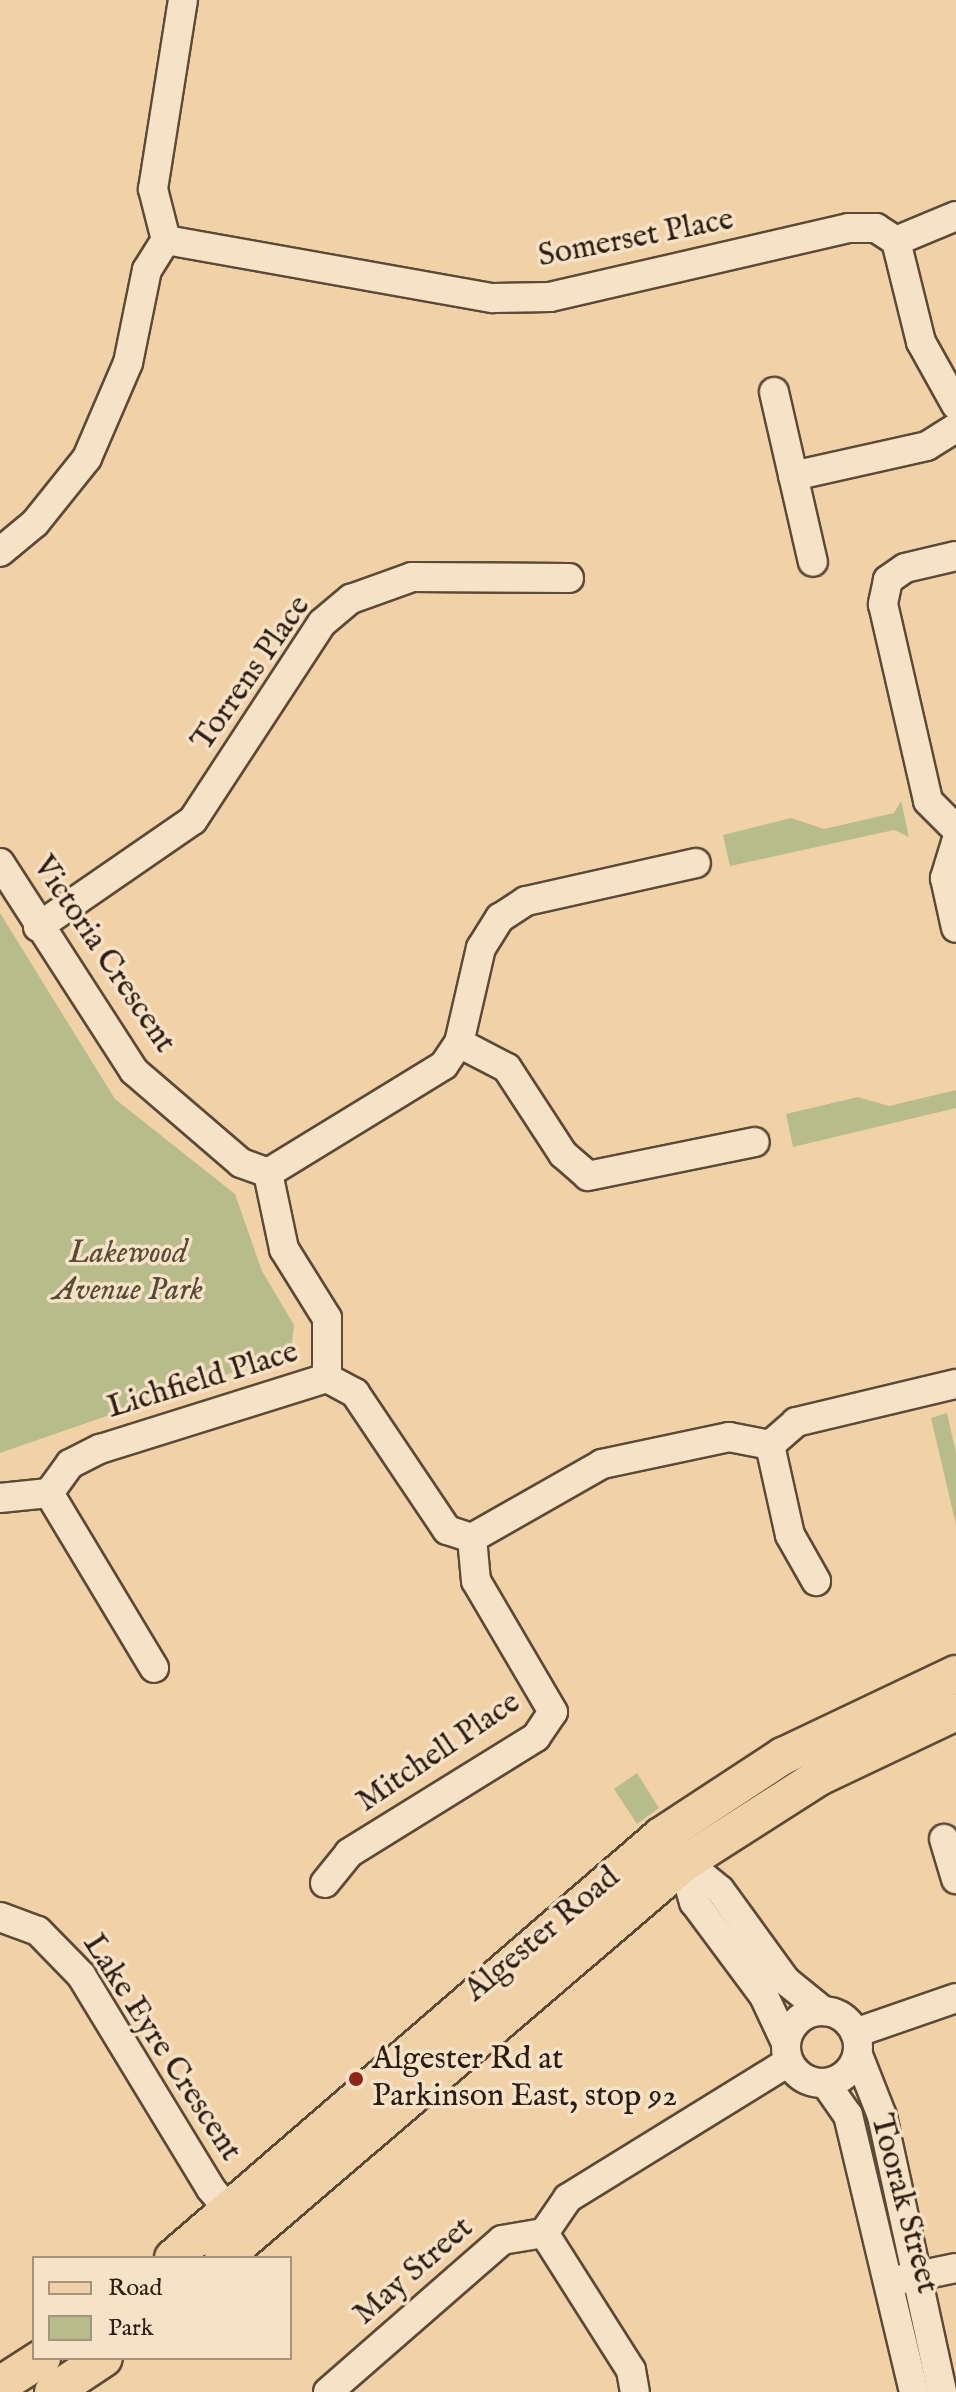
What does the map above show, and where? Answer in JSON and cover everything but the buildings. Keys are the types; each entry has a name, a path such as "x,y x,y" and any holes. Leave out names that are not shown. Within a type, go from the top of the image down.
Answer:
{"main road":[{"name":"Algester Road","path":"177,2256 240,2223 783,1756 956,1674"},
{"name":"Algester Road","path":"672,1850 956,1712"},
{"name":"Algester Road","path":"224,2256 240,2223"},
{"path":"0,2385 39,2360"},
{"path":"53,2392 101,2360"}],"street":[{"path":"0,552 35,523 87,458 128,363 147,270 166,240 153,189 183,0"},
{"path":"956,216 896,241 921,342 956,405"},
{"name":"Somerset Place","path":"166,240 493,298 550,297 849,228 876,228 896,241"},
{"path":"774,392 813,562"},
{"path":"793,476 927,446 956,428"},
{"path":"956,556 905,568 888,580 883,604 928,801 956,829"},
{"name":"Torrens Place","path":"38,927 193,820 322,623 351,599 412,577 569,578"},
{"path":"956,842 945,878 956,928"},
{"name":"Victoria Crescent","path":"0,863 38,927 134,1071 241,1163 268,1173"},
{"path":"327,1378 327,1318 284,1249 268,1173 444,1065 459,1043 481,948 500,918 526,901 696,863"},
{"path":"459,1043 507,1068 563,1154 588,1176 755,1142"},
{"name":"Lichfield Place","path":"49,1493 70,1464 100,1449 327,1378 355,1393 447,1530 472,1538"},
{"path":"770,1445 796,1422 956,1384"},
{"path":"472,1538 602,1464 729,1437 770,1445"},
{"path":"770,1445 790,1535 816,1581"},
{"path":"0,1498 49,1493 154,1668"},
{"name":"Mitchell Place","path":"325,1883 349,1853 536,1737 553,1712 476,1581 472,1538"},
{"path":"944,1839 956,1879"},
{"path":"672,1850 720,1890 786,1981 823,2011 843,2017 857,2044 847,2075 826,2084 804,2079 787,2052 764,1996 694,1902 672,1850"},
{"name":"Lake Eyre Crescent","path":"0,1917 38,1931 81,1975 240,2223"},
{"path":"857,2044 956,1998"},
{"path":"635,2392 631,2370 544,2233 568,2198 787,2052 794,2024 823,2011"},
{"name":"Toorak Street","path":"857,2044 882,2116 914,2392"},
{"name":"Toorak Street","path":"826,2084 848,2115 942,2392"},
{"name":"May Street","path":"328,2392 502,2240 544,2233"},
{"path":"902,2280 956,2268"}],"green space":[{"path":"901,801 909,837 894,830 730,866 723,835 791,818 824,829 894,813"},
{"name":"Lakewood Avenue Park","path":"0,913 115,1099 235,1194 262,1271 294,1325 291,1352 0,1453"},
{"path":"956,1090 956,1108 793,1147 786,1114 858,1097 889,1106"},
{"path":"947,1413 956,1453 956,1525 931,1418"},
{"path":"637,1773 659,1808 637,1824 614,1789"}],"place":[{"name":"Algester Rd at Parkinson East, stop 92","path":"356,2079"}]}
